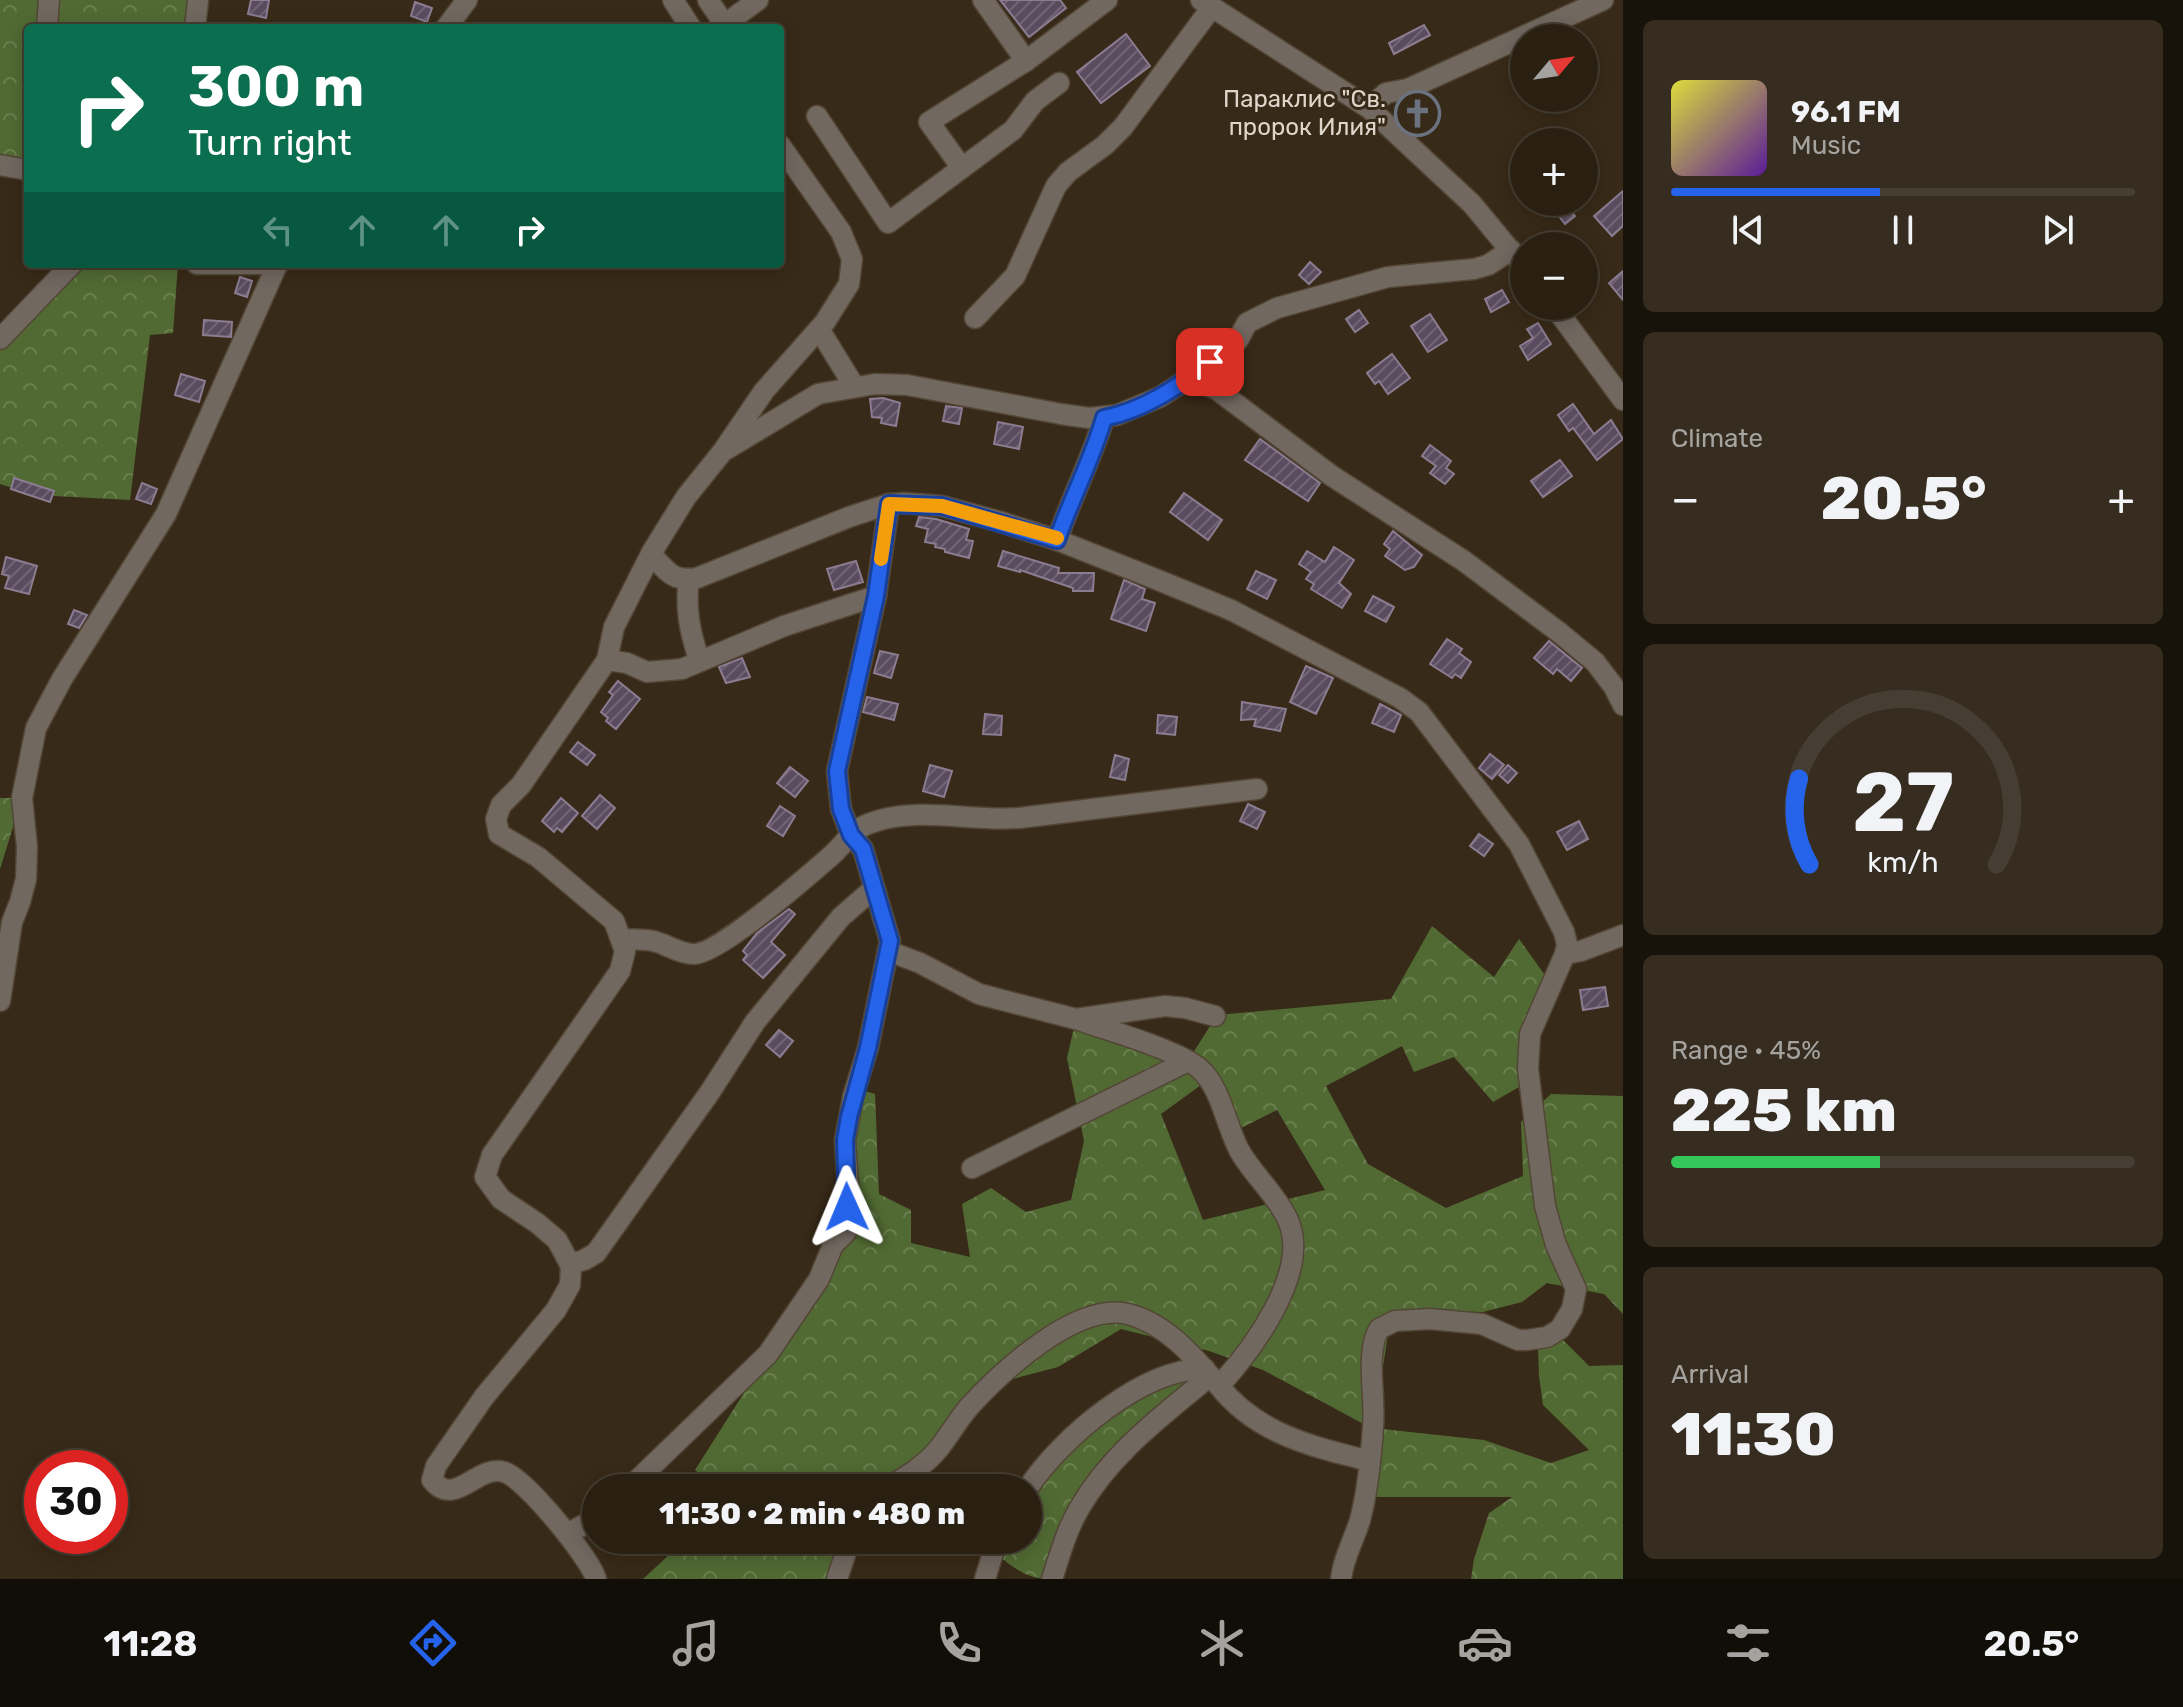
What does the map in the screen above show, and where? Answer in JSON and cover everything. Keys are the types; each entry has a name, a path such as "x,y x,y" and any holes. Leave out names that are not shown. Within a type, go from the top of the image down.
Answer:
{"street":[{"path":"47,24 49,0"},
{"path":"195,24 198,0"},
{"path":"449,24 467,0"},
{"path":"673,0 688,24"},
{"path":"708,0 725,24"},
{"path":"728,24 758,0"},
{"path":"983,0 1026,61"},
{"path":"962,168 929,122 1026,61 1107,0"},
{"path":"1369,108 1386,93 1408,89 1603,0"},
{"path":"975,318 1015,276 1056,186 1068,172 1105,145 1123,127 1207,4 1369,108 1472,204 1510,249"},
{"path":"817,116 888,223 1013,130 1035,101 1059,83"},
{"path":"596,1579 587,1560 567,1534 511,1474 496,1470 457,1490 448,1491 442,1490 432,1480 436,1466 484,1397 564,1298 570,1285 570,1264 557,1240 501,1199 485,1177 492,1155 620,971 625,951 614,921 538,857 499,834 496,819 501,805 521,785 607,660 614,627 651,554 686,497 723,451 764,391 819,329 849,284 852,259 841,232 784,151"},
{"path":"0,165 24,169"},
{"path":"723,451 818,394 854,386 907,385 1061,414 1104,418 1144,405 1189,378 1238,340 1247,323 1277,308 1388,277 1474,269 1510,260"},
{"path":"0,339 68,268"},
{"path":"0,1001 12,922 26,879 27,847 22,798 36,728 62,679 166,514 277,268"},
{"path":"1564,320 1623,400"},
{"path":"819,329 854,386"},
{"path":"1189,378 1216,389 1332,476 1464,561 1560,633 1595,662 1623,705"},
{"path":"1057,540 1104,418"},
{"path":"651,554 670,575 689,579 889,504 942,506 1057,540 1231,610 1400,698 1419,712 1519,844 1564,932 1567,944 1530,1034 1528,1069 1545,1206 1556,1245 1576,1289 1572,1309 1560,1329 1547,1337 1527,1340 1518,1340 1482,1324 1430,1319 1395,1321 1379,1329 1372,1347 1374,1408 1365,1497 1341,1579"},
{"path":"644,1474 768,1354 819,1279 833,1245 846,1232 848,1185 845,1140 890,941 872,890 863,849 851,835 838,795 837,771 876,596 889,504"},
{"path":"689,579 686,598 700,661"},
{"path":"607,660 657,672 682,669 784,626 876,596"},
{"path":"623,939 655,941 678,951 695,954 707,951 814,872 856,829 890,818 916,815 1004,819 1257,789"},
{"path":"570,1264 596,1253 710,1092 755,1022 841,917 872,890"},
{"path":"1565,954 1623,935"},
{"path":"888,951 920,963 988,997 1076,1019 1188,1061 1201,1070 1208,1080 1241,1153 1290,1224 1292,1237 1288,1276 1255,1342 1142,1433 1109,1467 1079,1509 1052,1579"},
{"path":"1076,1019 1165,1006 1215,1016"},
{"path":"972,1168 1188,1061"},
{"path":"910,1474 932,1457 969,1408 1009,1366 1043,1341 1085,1320 1116,1313 1144,1320 1170,1336 1243,1411 1294,1441 1370,1461"},
{"path":"1039,1474 1064,1443 1160,1377 1178,1370 1211,1377"},
{"path":"567,1534 582,1526"},
{"path":"837,1579 845,1554"},
{"path":"985,1579 993,1554"}],"green space":[{"path":"0,0 198,0 195,24 24,24 24,169 0,165"},
{"path":"68,268 178,268 173,333 150,335 130,500 35,495 0,484 0,339"},
{"path":"0,798 22,798 0,869"},
{"path":"1432,926 1494,977 1519,939 1552,985 1520,1069 1519,1087 1493,1102 1454,1057 1414,1072 1402,1046 1326,1086 1368,1164 1446,1208 1523,1176 1521,1122 1551,1094 1623,1096 1623,1314 1604,1294 1547,1283 1522,1302 1483,1312 1392,1310 1373,1428 1484,1440 1551,1463 1589,1450 1543,1405 1538,1346 1563,1340 1589,1366 1623,1365 1623,1579 1471,1579 1489,1513 1512,1497 1365,1497 1373,1429 1263,1370 1209,1351 1121,1329 1058,1367 990,1385 901,1474 699,1474 695,1470 846,1232 846,1162 865,1091 875,1094 879,1194 911,1210 911,1243 970,1257 962,1204 991,1188 1026,1212 1071,1200 1084,1141 1067,1058 1076,1019 1188,1061 1217,1015 1391,999","holes":["1208,1080 1231,1133 1277,1110 1325,1190 1203,1220 1161,1114"]},
{"path":"1205,1369 1109,1467 1052,1579 1037,1578 1013,1567 1001,1558 1003,1554 1042,1554 1042,1474 1048,1461 1110,1408"},
{"path":"670,1554 845,1554 837,1579 643,1579"}],"building":[{"path":"251,0 269,0 266,18 248,14"},
{"path":"1000,0 1060,0 1066,8 1029,37"},
{"path":"415,2 432,8 427,22 411,16"},
{"path":"1424,25 1430,35 1394,54 1389,43"},
{"path":"1126,34 1150,66 1101,103 1077,72"},
{"name":"Параклис \"Св. пророк Илия\"","path":"1418,101 1428,117 1417,124 1406,109"},
{"path":"1623,191 1623,226 1612,236 1594,216 1598,216 1598,213"},
{"path":"1559,216 1575,216 1565,224"},
{"path":"1310,262 1321,272 1309,284 1299,275"},
{"path":"1623,271 1623,300 1609,283"},
{"path":"240,277 252,281 247,297 235,293"},
{"path":"1502,290 1509,302 1491,312 1485,299"},
{"path":"1359,310 1368,323 1355,332 1346,319"},
{"path":"1430,314 1447,340 1428,352 1411,326"},
{"path":"204,320 232,322 231,337 203,335"},
{"path":"1538,323 1551,344 1528,360 1520,346 1533,338 1527,329"},
{"path":"1392,354 1410,378 1388,394 1379,381 1375,384 1367,373"},
{"path":"181,374 205,381 199,402 175,395"},
{"path":"883,398 900,403 896,426 881,423 882,418 872,417 870,399"},
{"path":"1573,404 1594,434 1611,420 1623,439 1597,460 1573,428 1569,431 1558,415"},
{"path":"946,406 962,408 959,424 943,421"},
{"path":"998,422 1023,427 1019,449 994,444"},
{"path":"1260,439 1320,483 1308,501 1245,460"},
{"path":"1430,445 1451,461 1446,468 1454,474 1445,484 1430,473 1436,466 1422,456"},
{"path":"1560,460 1572,476 1543,497 1531,481"},
{"path":"14,478 54,491 50,502 11,489"},
{"path":"142,483 157,489 151,504 136,499"},
{"path":"1184,493 1222,520 1208,540 1170,512"},
{"path":"919,517 969,529 966,540 973,541 969,558 945,552 945,549 935,547 936,544 925,542 928,529 916,526"},
{"path":"1393,531 1422,555 1414,567 1405,570 1385,556 1390,549 1384,544"},
{"path":"1334,547 1354,560 1339,583 1351,594 1342,608 1311,589 1314,584 1306,579 1311,572 1299,564 1307,551 1325,562"},
{"path":"1003,551 1059,568 1058,573 1094,573 1093,591 1073,591 1073,588 1020,570 998,566"},
{"path":"6,557 37,566 29,594 5,588 9,576 2,574"},
{"path":"856,561 863,582 834,590 827,569"},
{"path":"1256,571 1276,580 1267,599 1247,589"},
{"path":"1124,580 1145,589 1142,599 1155,603 1146,631 1111,619"},
{"path":"1373,596 1394,607 1386,622 1365,611"},
{"path":"74,610 87,615 79,628 68,624"},
{"path":"1447,639 1462,649 1459,653 1471,662 1461,678 1455,674 1452,678 1430,664"},
{"path":"1549,641 1582,668 1571,681 1557,669 1553,674 1534,658"},
{"path":"880,651 898,655 891,678 874,673"},
{"path":"742,658 750,677 726,683 719,667"},
{"path":"1306,666 1333,678 1316,714 1290,702"},
{"path":"618,681 640,699 616,729 601,712 613,695 609,692"},
{"path":"867,697 898,704 894,720 863,712"},
{"path":"1242,702 1286,709 1280,731 1254,726 1256,719 1241,720"},
{"path":"1380,704 1401,715 1394,732 1372,723"},
{"path":"985,714 1002,716 1001,735 983,734"},
{"path":"1158,715 1177,717 1175,735 1157,733"},
{"path":"578,742 595,755 587,765 570,752"},
{"path":"1490,754 1504,765 1492,779 1479,768"},
{"path":"1115,755 1129,759 1125,780 1110,777"},
{"path":"930,765 952,771 944,797 923,791"},
{"path":"1508,765 1517,773 1508,783 1499,775"},
{"path":"790,767 808,781 795,797 777,783"},
{"path":"600,795 615,808 597,829 582,816"},
{"path":"561,798 578,813 562,832 557,828 554,832 542,821"},
{"path":"1248,804 1265,812 1257,829 1240,821"},
{"path":"780,806 795,816 783,836 767,826"},
{"path":"1579,821 1588,839 1567,850 1557,832"},
{"path":"1479,834 1493,844 1484,856 1470,846"},
{"path":"789,909 795,914 771,942 785,955 763,978 743,960 747,955 743,951 757,933"},
{"path":"1605,987 1608,1006 1583,1010 1580,990"},
{"path":"779,1030 793,1041 780,1057 766,1045"}],"slow traffic":[{"path":"881,559 889,504 942,506 1057,538"}],"place":[{"name":"Параклис \"Св. пророк Илия\"","path":"1417,113"}],"route":[{"path":"847,1207 845,1140 890,941 872,890 863,849 851,835 841,809 837,771 876,596 889,504 942,506 1057,540 1104,418 1160,397 1210,362"}]}
